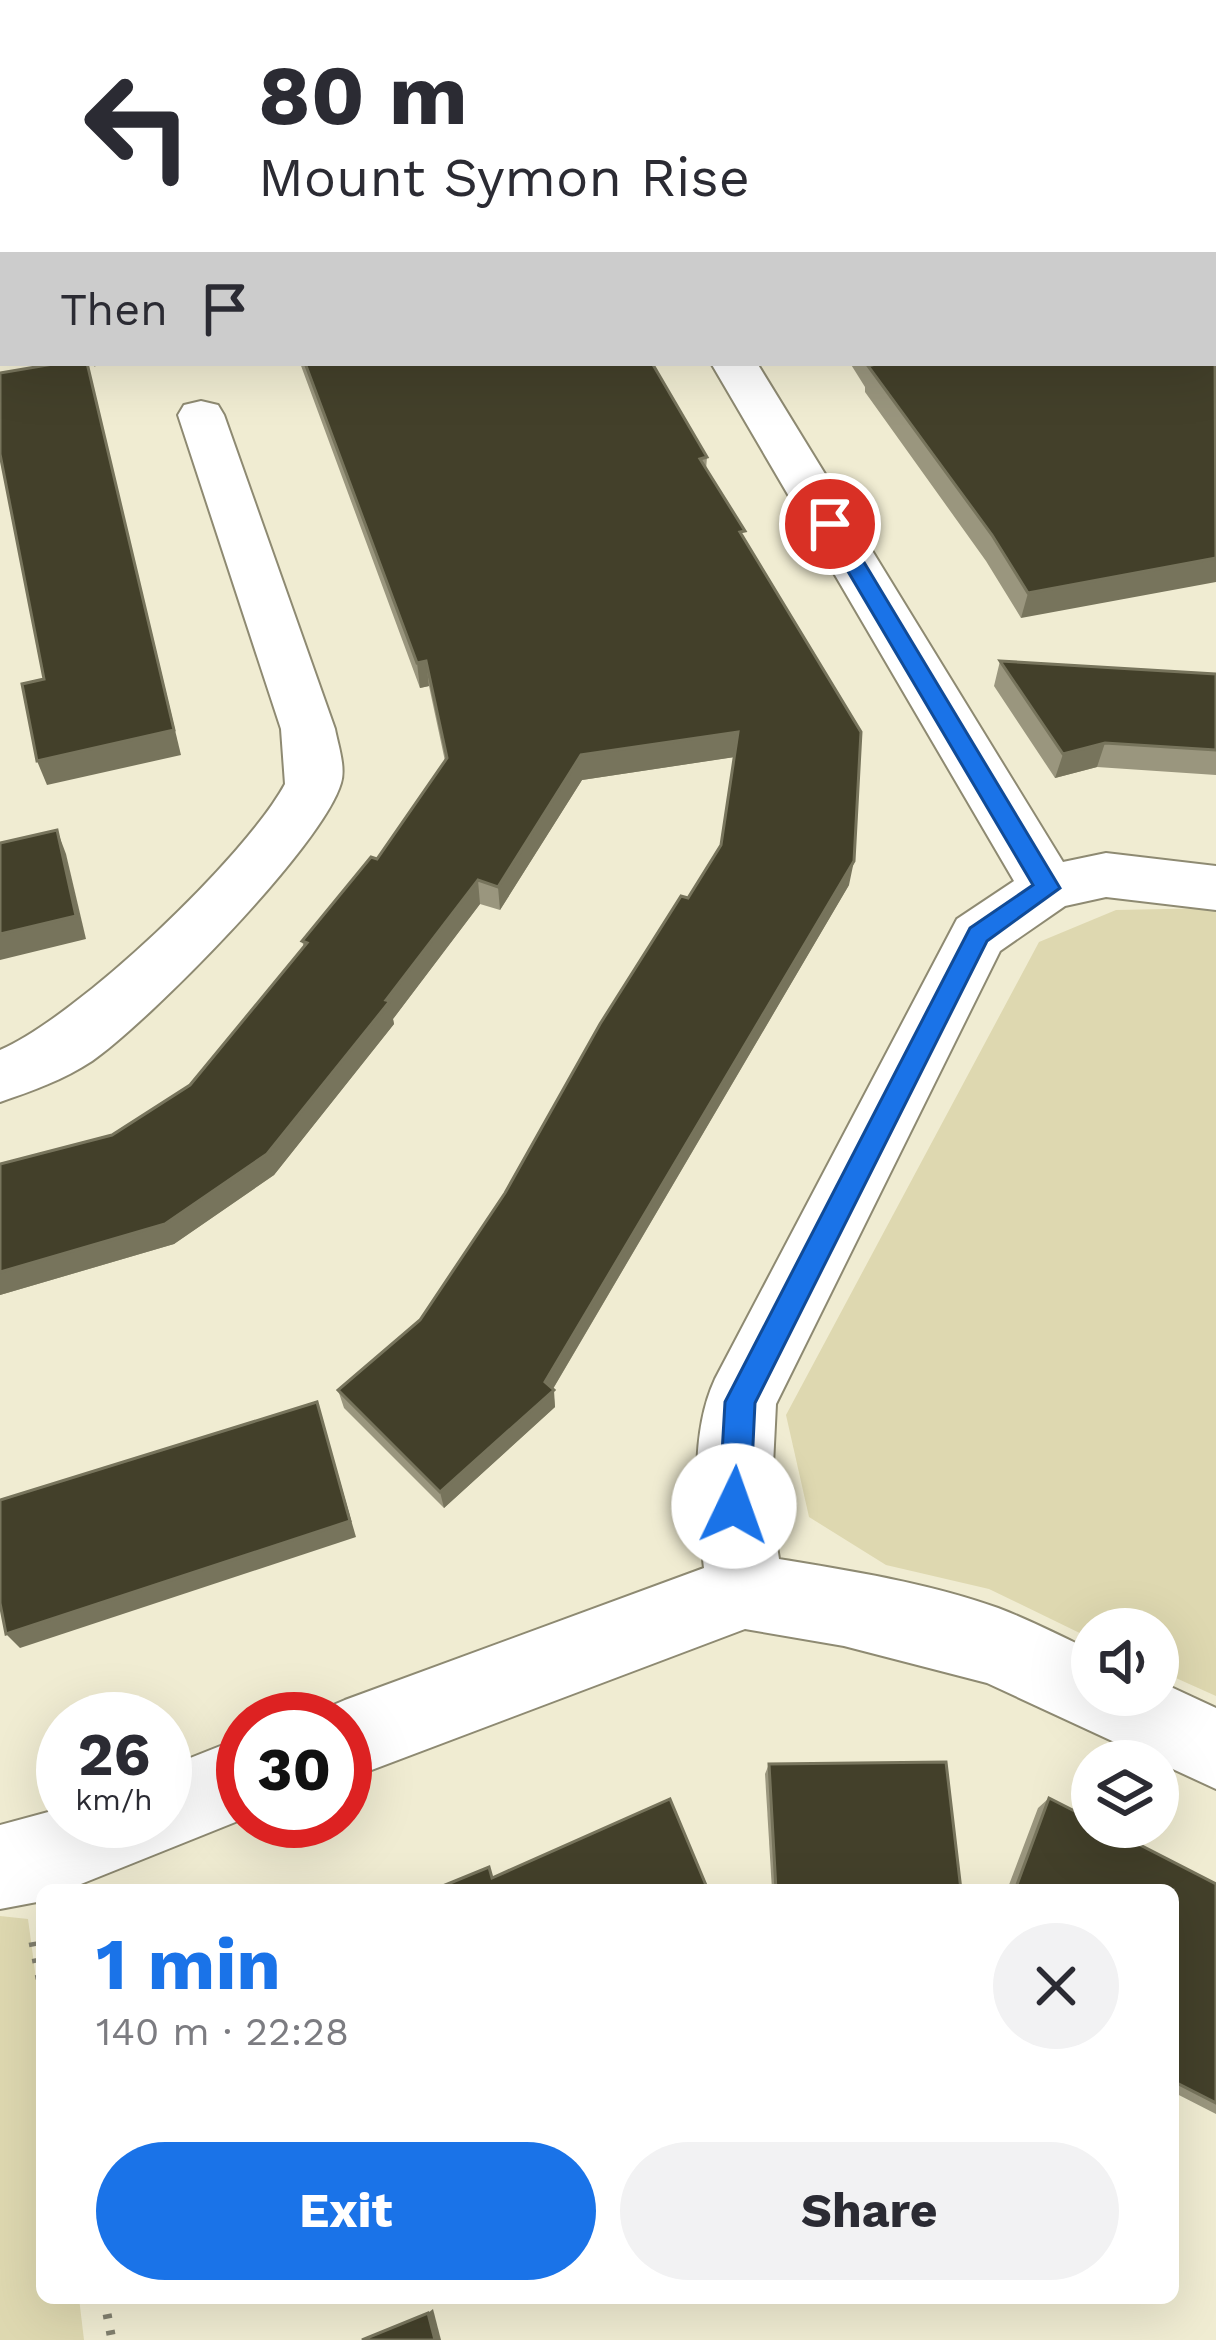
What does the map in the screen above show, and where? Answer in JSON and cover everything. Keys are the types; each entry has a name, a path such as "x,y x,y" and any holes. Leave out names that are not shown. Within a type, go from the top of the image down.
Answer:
{"street":[{"path":"736,366 1048,888"},
{"path":"0,1076 28,1067 78,1037 137,988 290,822 314,783 308,729 201,415"},
{"path":"746,1592 734,1506 740,1402 978,934 1048,888 1106,875 1216,888"},
{"path":"372,1730 746,1592 844,1609 994,1646 1071,1683"},
{"path":"1143,1716 1216,1749"},
{"path":"0,1867 68,1848"}],"path":[{"path":"61,370 84,366"},
{"path":"105,2304 112,2340"}],"shaded area":[{"path":"1216,908 1216,1696 1179,1679 1179,1608 1071,1608 1071,1629 989,1589 886,1565 809,1517 786,1415 1039,942 1116,910"},
{"path":"0,1916 28,1919 36,1979 36,2304 80,2304 84,2340 0,2340"}],"building":[{"path":"41,366 88,366 174,730 37,761 22,684 44,679 0,454 0,373"},
{"path":"306,366 654,366 707,457 700,459 745,531 740,532 861,732 854,861 545,1382 554,1390 440,1492 338,1390 420,1320 505,1193 600,1024 681,896 688,898 721,845 738,732 581,755 498,887 478,880 386,1000 390,1001 267,1154 165,1224 0,1272 0,1164 112,1135 190,1085 371,857 377,859 447,758 426,661 417,663"},
{"path":"868,366 1215,366 1216,558 1028,593 992,535"},
{"path":"1000,661 1216,674 1216,750 1105,743 1063,754"},
{"path":"57,830 76,916 0,934 0,843"},
{"path":"317,1402 350,1521 6,1634 0,1603 0,1500"},
{"path":"946,1762 960,1884 776,1884 769,1764"},
{"path":"1049,1798 1071,1809 1071,1848 1146,1848 1216,1884 1216,2103 1179,2084 1179,1884 1017,1884"},
{"path":"670,1799 705,1884 448,1884 489,1867 492,1878"},
{"path":"428,2313 435,2340 362,2340"}],"route":[{"path":"734,1506 740,1402 978,934 1048,888 830,524"}]}
